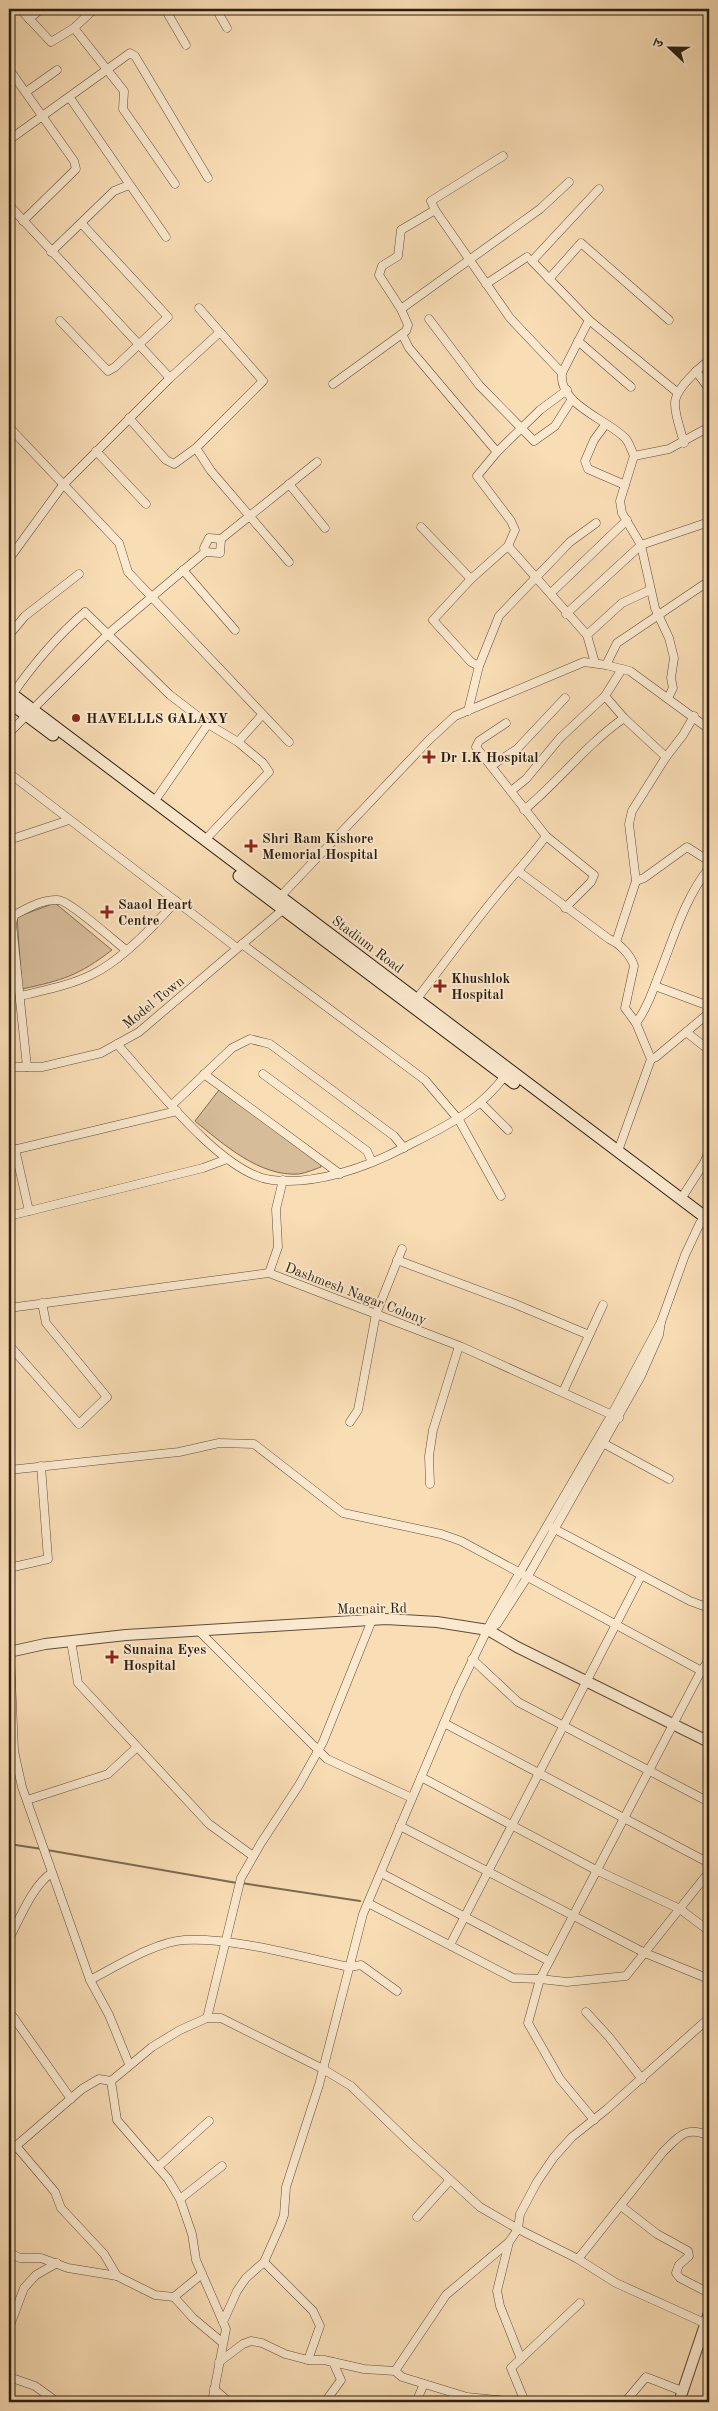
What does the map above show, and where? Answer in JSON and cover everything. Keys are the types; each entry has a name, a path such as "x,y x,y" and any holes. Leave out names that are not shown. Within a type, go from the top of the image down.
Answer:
{"main road":[{"name":"Stadium Road","path":"10,697 507,1073 706,1220"},
{"name":"Stadium Road","path":"30,713 205,840 282,903 416,1000 507,1073 618,1152 706,1220"}],"street":[{"path":"20,9 51,42 74,28 92,11"},
{"path":"29,19 41,9"},
{"path":"164,9 186,45"},
{"path":"216,9 227,28"},
{"path":"74,28 124,91 123,109 175,184"},
{"path":"9,140 70,98 130,53 135,56 208,178"},
{"path":"9,69 74,161 76,169 23,221"},
{"path":"26,92 57,70"},
{"path":"70,98 166,237"},
{"path":"503,156 431,201 435,210 510,318 562,373"},
{"path":"401,309 540,209 569,182"},
{"path":"51,252 114,191 129,185"},
{"path":"599,189 532,261 590,320 678,393"},
{"path":"9,205 170,378"},
{"path":"333,384 402,334 408,325 401,309 379,275 382,266 398,256 401,230 435,210"},
{"path":"60,321 108,371 115,367 168,317 82,224"},
{"path":"549,279 581,243 668,320"},
{"path":"486,284 527,257"},
{"path":"129,418 166,460 174,464 196,448 263,381 199,308"},
{"path":"430,318 479,385 520,429 534,441 555,426 572,398"},
{"path":"590,320 562,373 561,381 572,398 605,425 626,439 634,456 620,501 622,513 641,545 650,590 658,616 669,638 674,658 671,678 673,688 668,698"},
{"path":"9,559 63,484 170,378 220,332"},
{"path":"402,334 409,348 497,452"},
{"path":"578,341 631,387"},
{"path":"684,443 674,402 678,393 696,371 709,360"},
{"path":"696,371 709,389"},
{"path":"478,666 471,662 433,620 472,579 508,546 515,530 477,476 520,429 540,410 567,390"},
{"path":"605,425 594,440 585,461 588,469 625,485"},
{"path":"9,427 119,543 128,572 289,742"},
{"path":"634,456 669,450 709,427"},
{"path":"196,448 211,471 289,562"},
{"path":"96,451 146,504"},
{"path":"205,552 204,548 210,538 221,539 317,462"},
{"path":"289,484 325,528"},
{"path":"551,593 627,520"},
{"path":"566,614 641,545 709,522"},
{"path":"468,711 478,666 499,616 570,542 596,523"},
{"path":"421,527 472,579"},
{"path":"9,733 83,657 183,570 205,552 220,553 221,539"},
{"path":"508,546 536,579 551,593 566,614 587,635 595,663 630,671 694,716 709,729"},
{"path":"183,570 235,630"},
{"path":"9,635 25,616 79,574"},
{"path":"606,665 617,643 709,581"},
{"path":"587,635 622,603 650,590"},
{"path":"10,697 56,637 85,612 170,695 208,724 238,742 263,763 269,772 205,840"},
{"name":"Model Town","path":"9,1067 42,1067 100,1053 139,1032 240,946 282,903 429,740 455,716 584,662 595,663"},
{"path":"511,791 526,779 560,738 605,696 622,669"},
{"path":"605,696 624,718 666,757"},
{"path":"491,766 517,749 565,698"},
{"path":"238,742 262,715"},
{"path":"616,942 636,881 629,824 632,811 694,716"},
{"path":"524,810 548,790 601,735 624,718"},
{"path":"506,723 479,741 476,747 546,836 594,875 591,882 565,908"},
{"path":"154,802 208,724"},
{"path":"9,773 176,901 424,1080 458,1120 501,1196"},
{"path":"9,840 69,820"},
{"path":"416,1000 481,914 546,836"},
{"path":"636,881 644,878 687,847 709,861"},
{"path":"636,1023 655,986 685,909 699,881 709,868"},
{"path":"518,871 565,908 616,942 632,960 634,966 625,1008 636,1023 651,1058"},
{"path":"27,1067 12,924 14,915 41,902 60,899 126,950"},
{"path":"20,996 59,987 93,974 148,932 176,901"},
{"path":"655,986 709,1006"},
{"path":"618,1152 651,1058 709,1013"},
{"path":"686,1032 709,1050"},
{"path":"28,1211 12,1150 175,1108 204,1074 232,1048 250,1039 270,1044 394,1136 404,1148"},
{"path":"117,1044 211,1148 237,1166 270,1180 340,1174 404,1148 458,1120 481,1103 507,1073"},
{"path":"204,1074 340,1174"},
{"path":"263,1074 367,1152 372,1162"},
{"path":"481,1103 508,1130"},
{"path":"681,1199 704,1163 709,1151"},
{"path":"9,1216 203,1168 227,1159"},
{"path":"269,1273 278,1246 276,1209 283,1180"},
{"path":"222,2322 237,2291 246,2278 264,2262 284,2215 286,2187 323,2069 368,1903 472,1659 520,1571 550,1527 652,1352 685,1255 706,1220"},
{"path":"350,1422 358,1410 376,1314 402,1249"},
{"path":"397,1260 515,1304 589,1335"},
{"name":"Dashmesh Nagar Colony","path":"9,1308 269,1273 459,1346 615,1416"},
{"path":"9,1345 79,1424 107,1397 46,1323 42,1304"},
{"path":"563,1392 603,1305"},
{"path":"430,1484 429,1456 433,1430 459,1346"},
{"path":"600,1442 669,1479"},
{"path":"9,1470 179,1452 219,1443 254,1444 342,1513 461,1540 709,1675"},
{"path":"9,1568 48,1559 42,1466"},
{"path":"488,1630 497,1624 528,1576 550,1527"},
{"path":"550,1527 690,1602 709,1608"},
{"path":"450,1946 641,1576"},
{"path":"207,2018 241,1878 299,1785 318,1750 372,1620"},
{"name":"Macnair Rd","path":"10,1652 71,1641 198,1630 372,1620 437,1622 488,1630 517,1647 709,1742"},
{"path":"9,1629 11,1752 90,1980 108,2015 129,2064"},
{"path":"198,1630 328,1759 412,1798"},
{"path":"71,1641 78,1683 209,1824 253,1856"},
{"path":"472,1659 518,1702 709,1802"},
{"path":"594,2120 560,2079 528,2023 540,1979 624,1816 701,1671 709,1660"},
{"path":"444,1723 624,1816 709,1863"},
{"path":"27,1800 108,1774 137,1747"},
{"path":"421,1777 596,1870 680,1908 709,1931"},
{"path":"400,1826 645,1953 709,1979"},
{"path":"368,1903 513,1978 567,1982 626,1976 709,1872"},
{"path":"9,1939 36,1891 46,1876 52,1873"},
{"path":"381,1873 549,1961"},
{"path":"90,1980 157,1947 184,1940 225,1942 350,1967 361,1965 396,1991"},
{"path":"9,2011 71,2099"},
{"path":"586,2012 609,2036 642,2078"},
{"path":"9,2152 71,2099 100,2080 111,2081 152,2046 207,2018 221,2018 323,2069 351,2086 480,2207 578,2260 616,2283 708,2320 678,2402"},
{"path":"395,2372 446,2295 509,2242 518,2229 520,2214 541,2176 572,2137 594,2120 709,2018"},
{"path":"111,2081 117,2120 158,2167 180,2199 192,2234 196,2260 226,2329 212,2402"},
{"path":"158,2167 209,2121"},
{"path":"578,2260 663,2152 688,2131 698,2130 709,2136"},
{"path":"16,2146 54,2192 61,2208 104,2254 117,2276"},
{"path":"180,2199 222,2166"},
{"path":"417,2217 450,2180"},
{"path":"621,2206 658,2234 688,2251 689,2256 679,2265 676,2273 680,2278 709,2293"},
{"path":"509,2242 497,2291 500,2306 521,2359"},
{"path":"9,2253 20,2258 41,2258 68,2268 117,2276 155,2295 174,2297 193,2318 223,2342"},
{"path":"264,2262 313,2312 320,2326 308,2360"},
{"path":"9,2328 24,2288 36,2275 57,2263"},
{"path":"174,2297 202,2274"},
{"path":"525,2402 511,2368 580,2303"},
{"path":"219,2362 243,2344 252,2341 262,2342 284,2354 308,2360 395,2372 402,2377 467,2396 518,2402"},
{"path":"325,2402 341,2380 333,2362"},
{"path":"9,2377 35,2386 57,2402"},
{"path":"624,2402 646,2377 682,2391"},
{"path":"416,2402 424,2384"},
{"path":"214,2389 228,2402"}],"shaded area":[{"path":"55,903 112,950 70,976 22,989 17,917"},
{"path":"219,1090 320,1162 321,1167 299,1174 284,1174 256,1165 230,1149 195,1121"}],"waterway":[{"path":"9,1844 42,1849"},
{"path":"47,1850 237,1883"},
{"path":"241,1883 360,1901"}],"place":[{"name":"HAVELLLS GALAXY","path":"76,718"},
{"name":"Dr I.K Hospital","path":"429,757"},
{"name":"Shri Ram Kishore Memorial Hospital","path":"251,846"},
{"name":"Saaol Heart Centre","path":"107,912"},
{"name":"Khushlok Hospital","path":"440,986"},
{"name":"Sunaina Eyes Hospital","path":"112,1657"}]}
